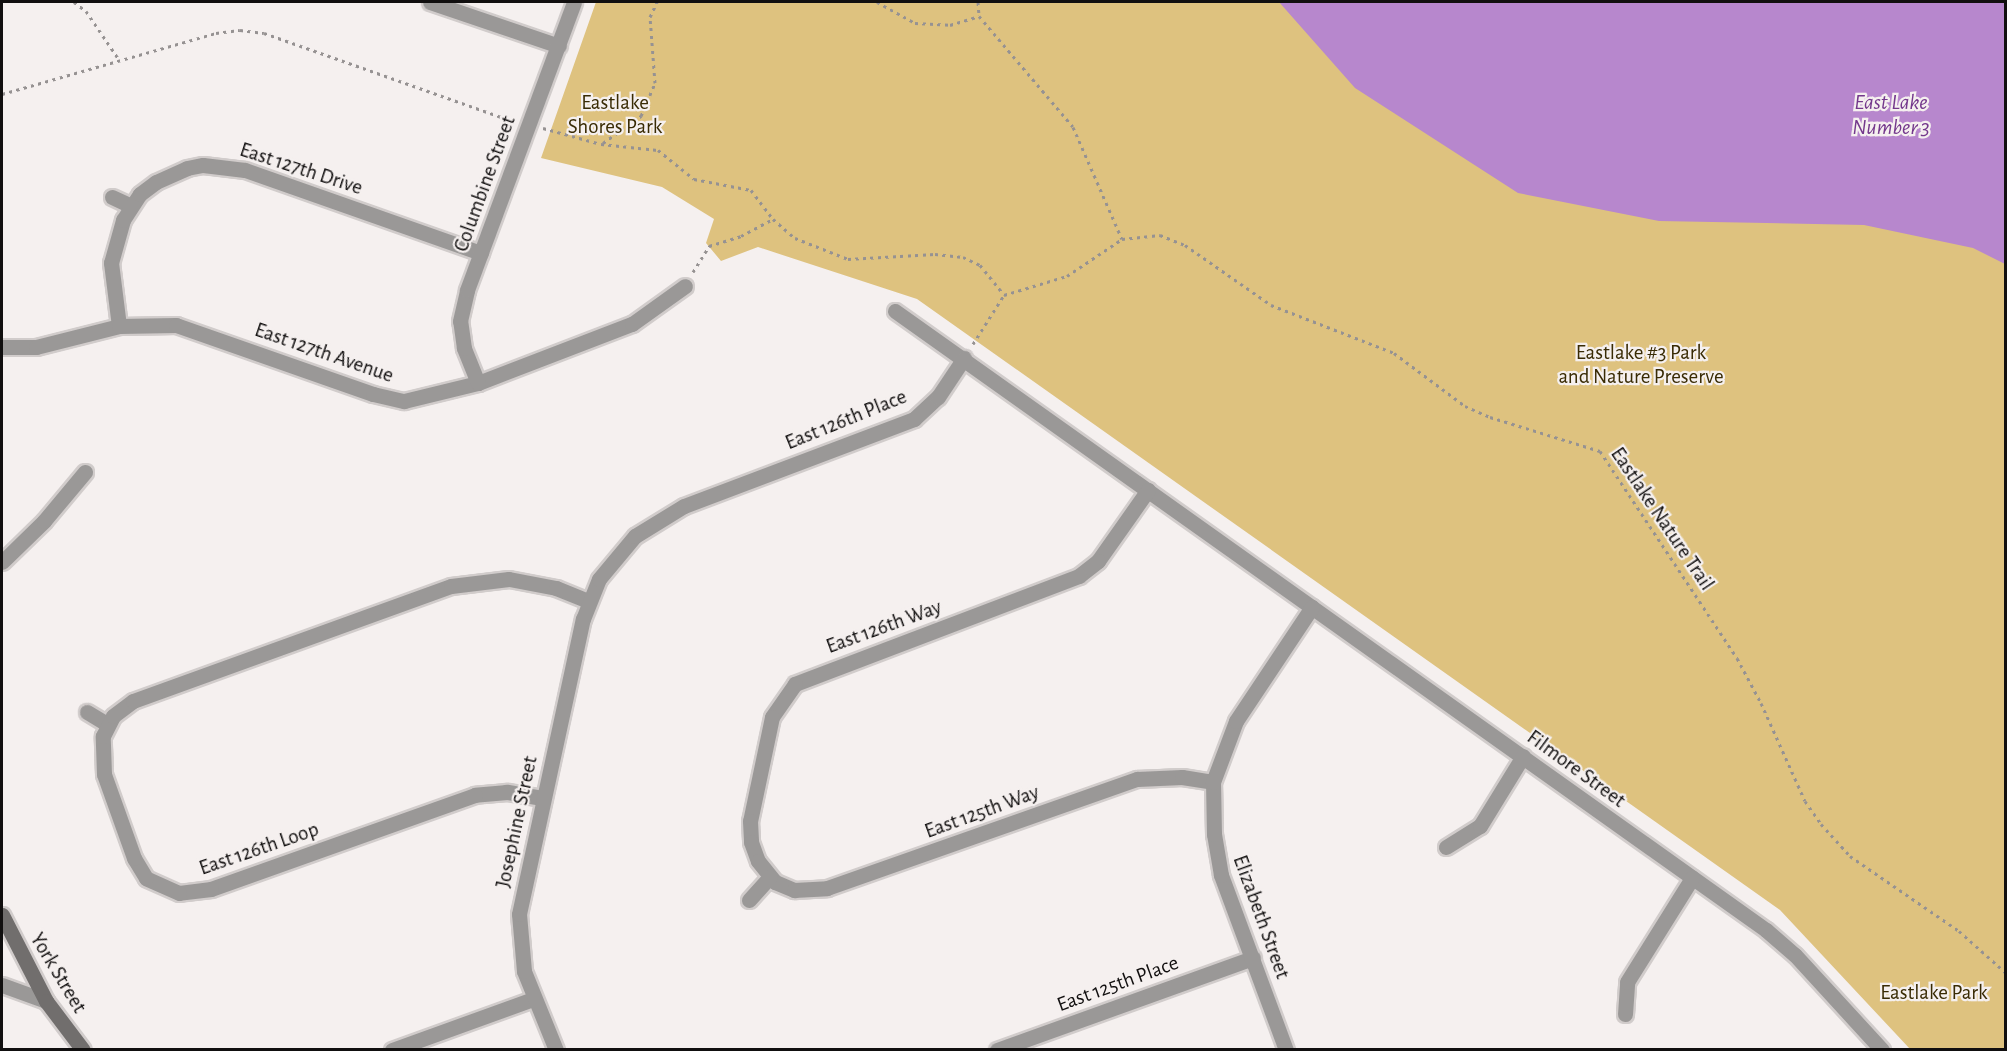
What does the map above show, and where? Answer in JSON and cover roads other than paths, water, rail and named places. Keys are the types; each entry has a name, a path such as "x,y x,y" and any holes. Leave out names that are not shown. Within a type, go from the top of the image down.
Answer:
{"street":[{"path":"430,2 559,46"},
{"name":"Columbine Street","path":"478,383 464,348 460,321 481,253 574,2"},
{"name":"East 127th Drive","path":"119,326 111,263 123,220 131,206 148,188 172,173 203,165 228,166 481,253"},
{"path":"112,197 131,206"},
{"name":"East 127th Avenue","path":"2,347 36,347 119,326 176,325 390,399 416,400 478,383 632,324 685,286"},
{"path":"895,311 1148,490"},
{"name":"East 126th Place","path":"588,601 614,558 657,519 695,501 914,419 938,397 964,358"},
{"path":"2,562 44,521 85,472"},
{"name":"Filmore Street","path":"1148,490 1781,942 1882,1050"},
{"name":"East 126th Way","path":"770,877 758,861 750,821 772,717 784,694 795,684 828,669 1079,576 1098,561 1148,490"},
{"path":"87,712 107,724 122,707 141,698 451,586 508,579 556,588 588,601"},
{"name":"Josephine Street","path":"556,1050 533,999 524,971 519,914 542,798 588,601"},
{"name":"Elizabeth Street","path":"1286,1050 1253,958 1233,913 1216,855 1213,782 1236,721 1312,607"},
{"name":"East 126th Loop","path":"107,724 102,749 104,774 134,858 146,878 179,893 212,889 475,795 507,792 542,798"},
{"path":"1446,847 1480,826 1523,756"},
{"name":"East 125th Way","path":"770,877 794,890 827,888 1137,779 1172,777 1213,782"},
{"path":"749,900 770,877"},
{"path":"1625,1014 1627,982 1692,878"},
{"name":"York Street","path":"2,915 46,1001 83,1050"},
{"name":"East 125th Place","path":"997,1050 1253,958"},
{"path":"2,985 46,1001"},
{"path":"392,1050 533,999"}],"water":[{"name":"East Lake Number 3","path":"1279,2 2005,2 2005,264 1973,248 1864,225 1659,221 1518,193 1355,88"}],"park label":[{"name":"Eastlake Shores Park","path":"615,115"},
{"name":"Eastlake #3 Park and Nature Preserve","path":"1641,365"},
{"name":"Eastlake Park","path":"1934,993"}]}
